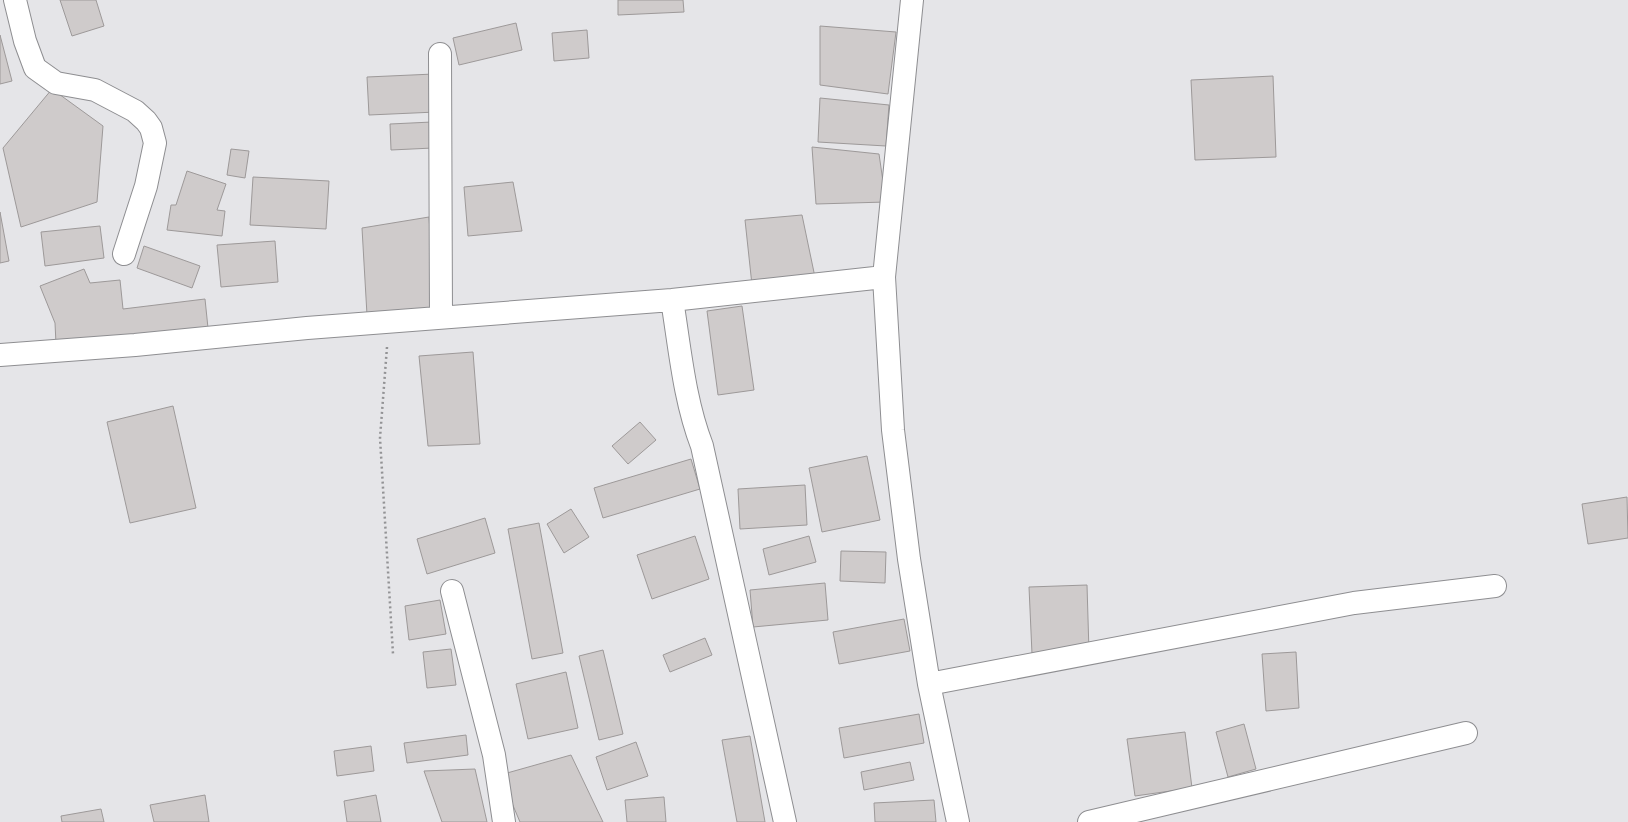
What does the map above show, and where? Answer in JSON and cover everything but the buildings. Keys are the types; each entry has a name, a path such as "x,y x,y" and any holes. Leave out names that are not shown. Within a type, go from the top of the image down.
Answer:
{"street":[{"path":"15,0 25,42 35,68 56,83 95,90 135,111 146,121 150,128 155,143 146,186 124,254"},
{"path":"912,0 884,277 893,430 909,559 929,684 958,822"},
{"path":"440,54 441,317"},
{"path":"0,355 135,345 307,328 441,317 672,300 884,277"},
{"path":"672,300 688,402 702,446 785,822"},
{"path":"929,684 1354,603 1495,586"},
{"path":"452,591 494,755 504,822"},
{"path":"1089,822 1466,734"}],"path":[{"path":"389,322 380,438 393,654"}]}
